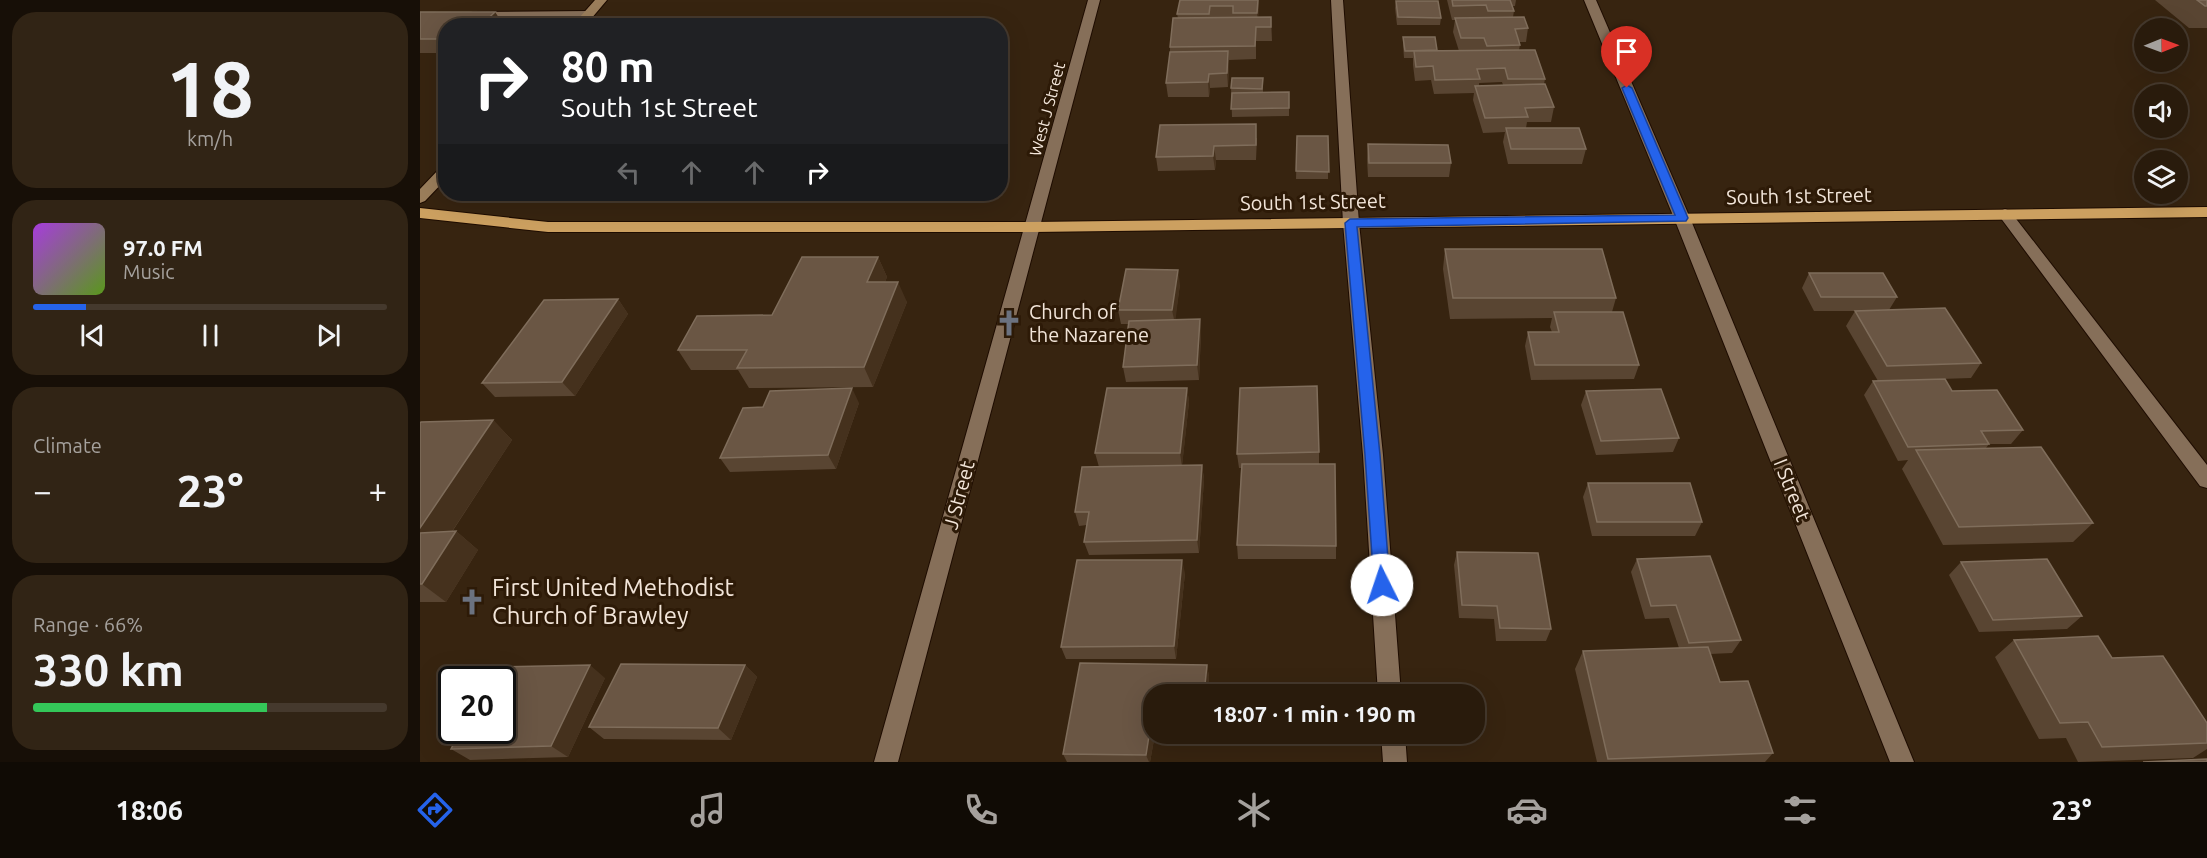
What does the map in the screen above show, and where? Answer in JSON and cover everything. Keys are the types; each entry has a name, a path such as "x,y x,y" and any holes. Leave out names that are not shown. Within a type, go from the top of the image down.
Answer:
{"highway":[{"name":"South 1st Street","path":"420,213 548,227 1033,227 2207,212"}],"street":[{"path":"585,18 601,0"},
{"name":"West J Street","path":"1033,227 1094,0"},
{"path":"1337,0 1350,223 1373,455 1389,684"},
{"name":"I Street","path":"1590,0 1682,218 1902,762"},
{"path":"466,16 588,15"},
{"path":"420,198 438,179"},
{"path":"2005,214 2207,480"},
{"name":"J Street","path":"886,762 1033,227"},
{"path":"1394,744 1395,762"}],"building":[{"path":"1180,0 1258,0 1257,13 1233,13 1233,6 1210,6 1209,14 1177,14"},
{"path":"1452,0 1510,0 1514,11 1488,11 1486,5 1453,6"},
{"path":"2197,0 2207,0 2207,6 2205,6"},
{"path":"1396,1 1438,1 1441,18 1398,17"},
{"path":"420,12 495,12 489,18 438,18 438,39 420,39"},
{"path":"1271,17 1271,27 1256,27 1255,46 1170,47 1173,18"},
{"path":"1524,17 1528,28 1515,29 1520,45 1487,46 1484,38 1461,38 1455,18"},
{"path":"1403,37 1435,37 1437,50 1405,51"},
{"path":"1535,50 1545,79 1508,79 1505,68 1477,69 1480,79 1435,80 1433,66 1416,67 1414,51"},
{"path":"1228,51 1227,73 1209,74 1208,82 1166,83 1170,52"},
{"path":"1232,78 1263,78 1262,89 1231,88"},
{"path":"1545,84 1554,107 1525,108 1528,117 1485,118 1475,86"},
{"path":"1289,92 1289,108 1231,109 1232,93"},
{"path":"1256,124 1256,145 1214,146 1213,156 1156,157 1160,125"},
{"path":"1506,128 1579,128 1586,149 1511,149"},
{"path":"1297,136 1328,136 1329,172 1296,171"},
{"path":"1368,144 1448,145 1451,163 1369,163"},
{"path":"1445,249 1602,249 1616,298 1453,298"},
{"path":"802,257 878,257 867,282 898,282 864,367 737,368 747,350 678,350 697,316 772,315"},
{"path":"1126,269 1178,270 1172,310 1118,310"},
{"path":"1809,273 1883,273 1897,297 1821,297"},
{"path":"618,299 562,382 482,383 544,300"},
{"path":"1945,308 1981,363 1887,366 1855,311"},
{"path":"1554,312 1623,312 1639,365 1535,365 1528,332 1559,332"},
{"path":"1200,319 1197,365 1123,367 1129,321"},
{"path":"1945,379 1952,391 1997,390 2023,430 1981,431 1989,444 1908,447 1873,381"},
{"path":"1317,386 1319,452 1237,454 1240,388"},
{"path":"852,388 828,455 720,458 743,408 763,407 770,391"},
{"path":"1107,388 1187,388 1180,453 1095,453"},
{"path":"1661,389 1679,438 1601,441 1586,391"},
{"path":"493,420 420,528 420,423"},
{"path":"2041,447 2093,523 1959,527 1916,450"},
{"path":"1242,464 1335,464 1336,546 1237,545"},
{"path":"1202,465 1197,540 1084,542 1089,512 1075,512 1082,467"},
{"path":"1588,483 1690,483 1702,522 1597,522"},
{"path":"456,531 422,584 420,584 420,533"},
{"path":"1457,552 1538,553 1551,629 1500,628 1497,606 1462,605"},
{"path":"1710,556 1741,640 1689,643 1676,605 1651,606 1637,559"},
{"path":"2047,559 2082,616 1993,620 1961,562"},
{"path":"1077,560 1182,560 1174,646 1061,647"},
{"path":"2098,636 2112,658 2163,656 2207,723 2207,743 2102,747 2088,722 2060,723 2014,640"},
{"path":"1708,647 1720,682 1748,681 1773,753 1608,759 1583,651"},
{"path":"1080,663 1207,665 1205,684 1143,684 1143,744 1148,744 1146,755 1063,754"},
{"path":"621,664 745,665 718,728 589,727"},
{"path":"590,665 551,746 451,749 454,744 516,744 516,667"},
{"path":"2207,759 2207,762 2143,762"}],"place":[{"name":"Church of the Nazarene","path":"1009,323"},
{"name":"First United Methodist Church of Brawley","path":"472,602"}],"route":[{"path":"1382,585 1373,455 1350,223 1682,218 1627,88"}]}
